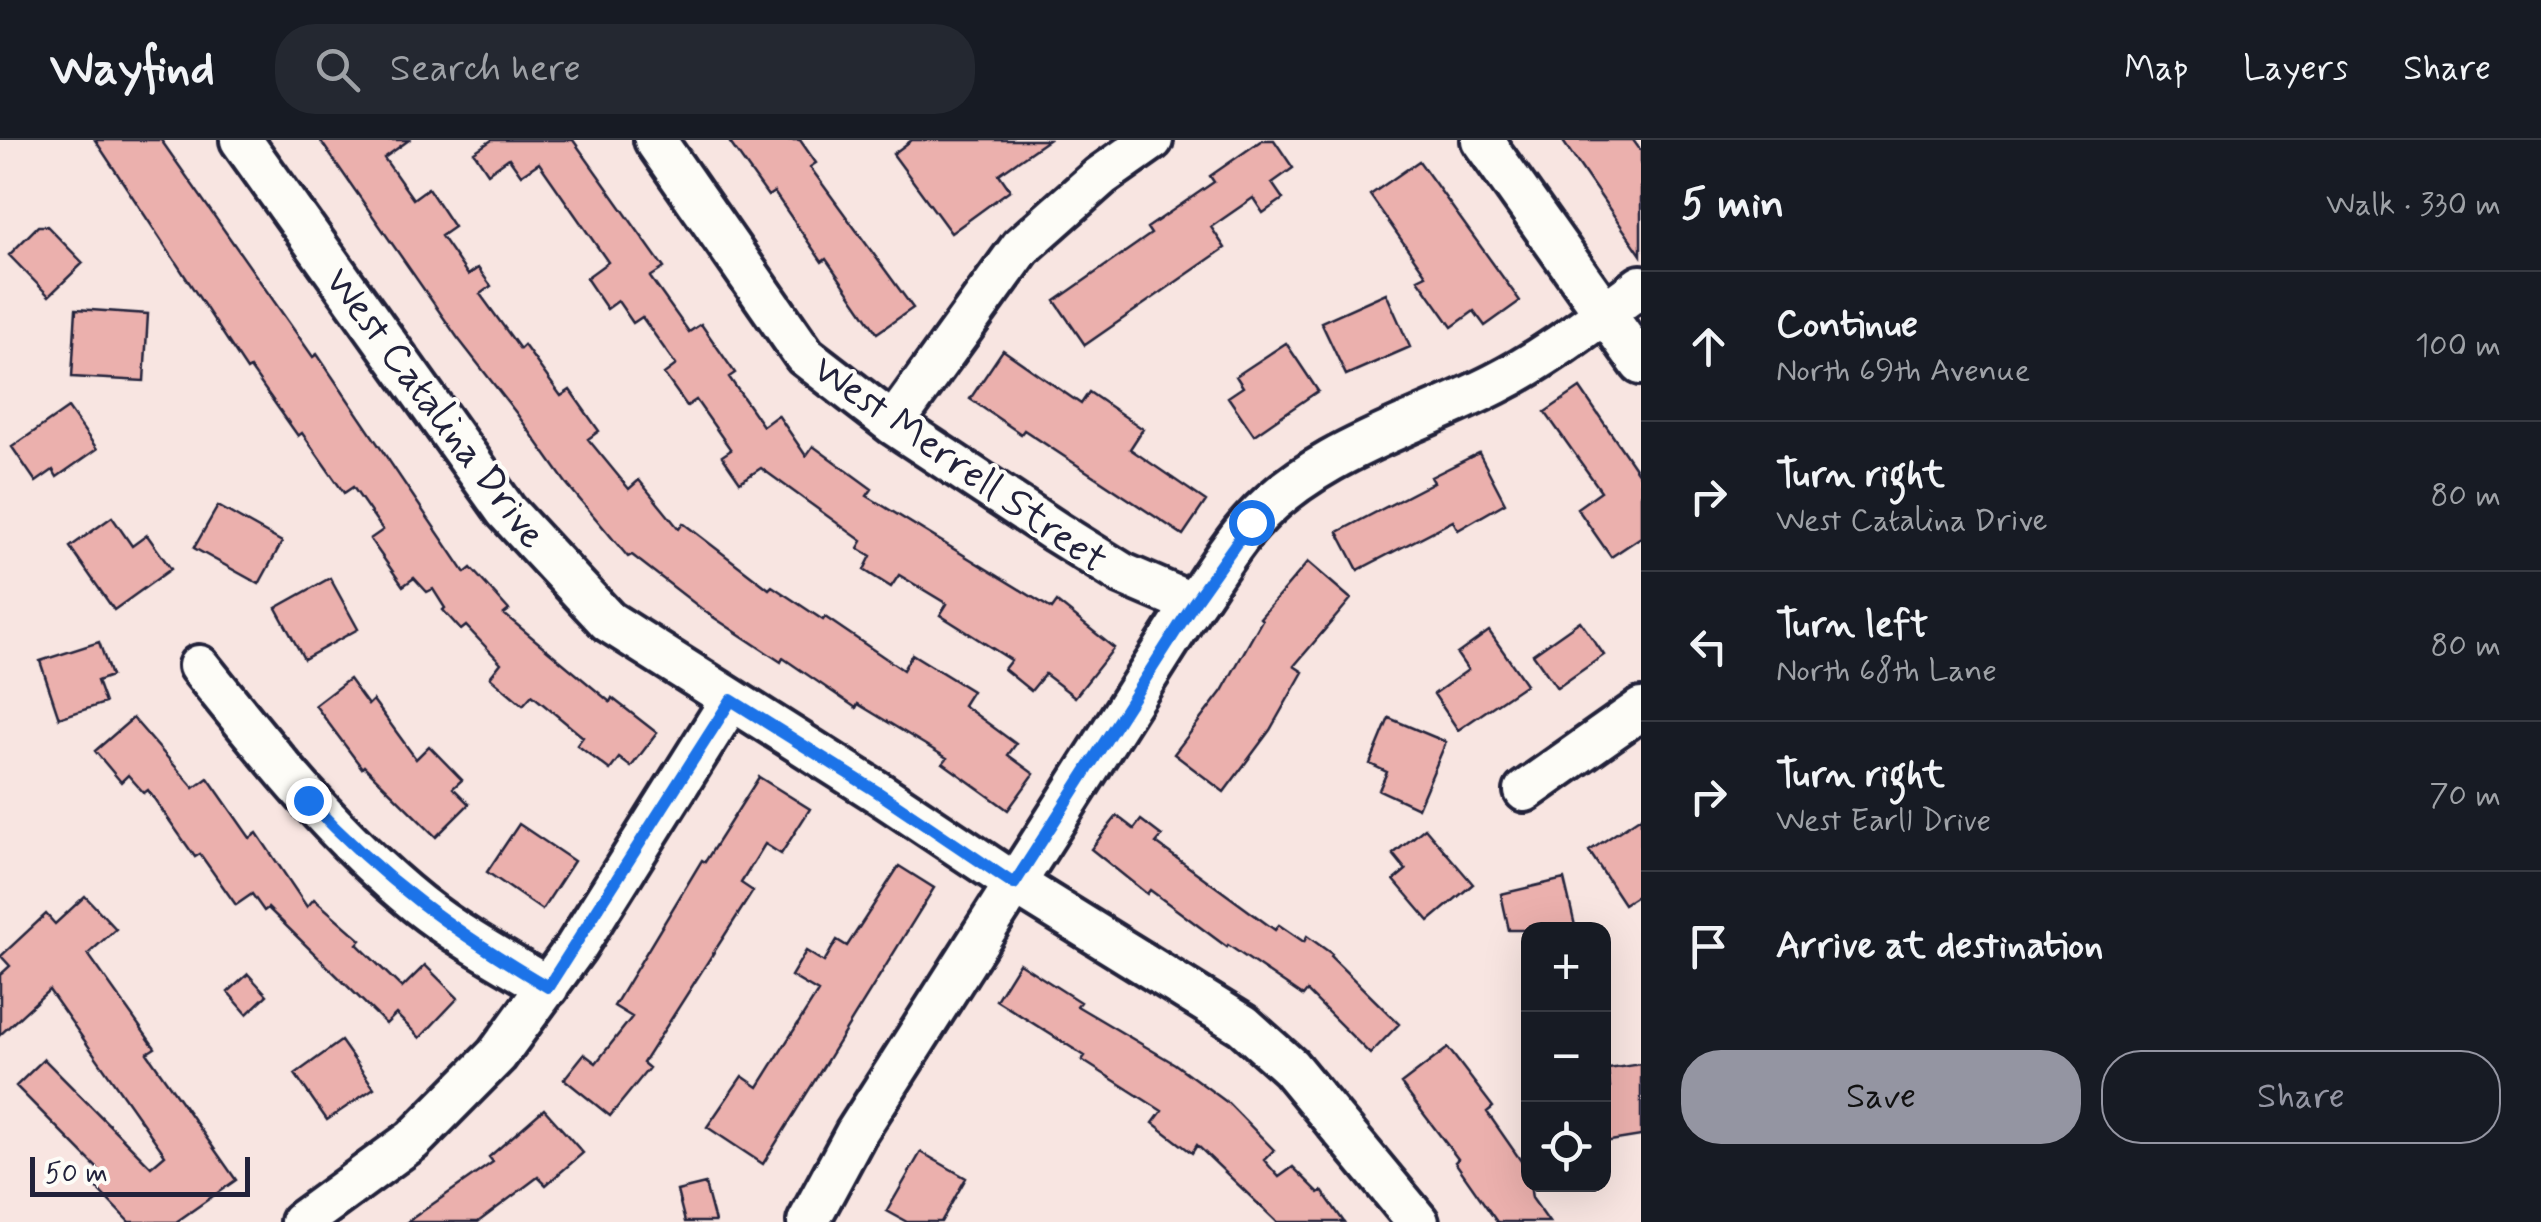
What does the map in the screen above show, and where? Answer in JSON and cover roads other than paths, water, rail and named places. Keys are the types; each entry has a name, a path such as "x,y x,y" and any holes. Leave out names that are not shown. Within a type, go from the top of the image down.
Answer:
{"street":[{"name":"West Catalina Drive","path":"241,140 506,511 608,621 876,791 1014,884 1244,1025 1290,1066 1418,1222"},
{"name":"West Merrell Street","path":"655,140 805,356 893,424 1123,574 1193,604"},
{"path":"893,424 1021,247 1101,176 1152,140"},
{"path":"1482,140 1641,364"},
{"path":"808,1222 856,1133 1193,604 1251,522 1307,476 1377,437 1493,386 1536,362 1641,286"},
{"path":"199,666 342,836 419,904 466,938 548,987"},
{"path":"301,1222 414,1140 497,1055 548,987 731,700"},
{"path":"1525,791 1641,709"}]}
